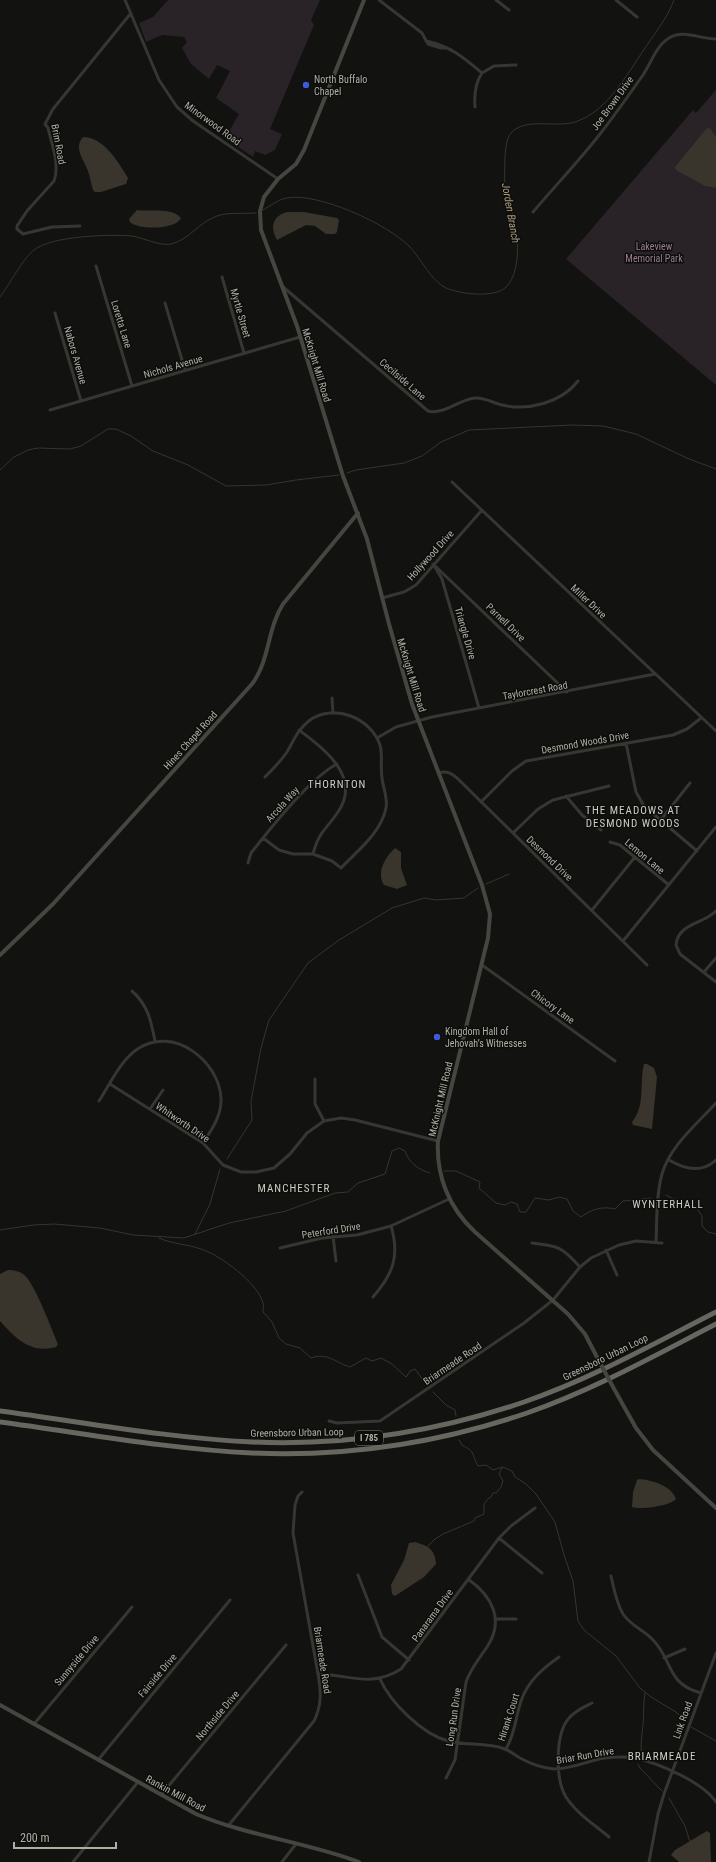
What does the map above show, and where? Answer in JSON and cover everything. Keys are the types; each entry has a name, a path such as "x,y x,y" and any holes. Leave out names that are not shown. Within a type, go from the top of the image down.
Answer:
{"highway":[{"name":"Greensboro Urban Loop","path":"0,1411 192,1437 234,1441 308,1442 382,1436 454,1423 507,1408 542,1396 604,1369 716,1312"},
{"name":"Greensboro Urban Loop","path":"0,1422 190,1448 234,1452 309,1453 383,1447 456,1433 540,1408 603,1381 716,1324"}],"street":[{"name":"Minorwood Road","path":"125,0 159,80 177,107 193,121 278,179"},
{"name":"McKnight Mill Road","path":"364,0 304,150 296,164 278,179 264,197 260,208 260,219 263,237 300,337 341,471 368,539 382,598 418,720 482,885 489,908 490,929 482,965 442,1118 438,1141 439,1169 449,1199 468,1226 552,1300 579,1326 636,1428 653,1450 716,1508"},
{"path":"379,0 422,33 427,42 444,45 461,56 482,73"},
{"path":"496,0 509,10"},
{"path":"616,0 637,17"},
{"name":"Brim Road","path":"80,226 52,227 23,234 17,229 17,226 27,211 54,181 56,176 56,166 48,128 45,124 53,109 131,13"},
{"name":"Joe Brown Drive","path":"533,212 600,134 644,74 659,47 669,38 679,34 705,39 716,39"},
{"path":"475,106 476,83 482,73 494,66 516,66"},
{"name":"Loretta Lane","path":"96,266 132,386"},
{"name":"Myrtle Street","path":"222,277 244,353"},
{"name":"Cecilside Lane","path":"282,286 428,411 436,411 474,398 507,406 536,405 560,397 571,390 578,381"},
{"path":"165,303 185,370"},
{"name":"Nabors Avenue","path":"55,313 81,401"},
{"name":"Nichols Avenue","path":"50,410 300,337"},
{"name":"Miller Drive","path":"452,482 716,731"},
{"name":"Hollywood Drive","path":"382,598 404,592 412,588 482,510"},
{"name":"Hines Chapel Road","path":"0,955 53,904 252,684 263,666 274,623 283,604 358,513"},
{"name":"Parnell Drive","path":"433,564 567,692"},
{"name":"Triangle Drive","path":"433,564 442,579 479,708"},
{"name":"Taylorcrest Road","path":"377,738 396,728 418,720 655,674"},
{"path":"332,698 333,713"},
{"path":"263,838 279,850 293,854 313,854 332,861 341,868 372,835 383,818 387,799 382,773 382,754 377,738 368,727 357,719 348,715 333,713 311,719 299,730 288,750 265,777"},
{"name":"Desmond Woods Drive","path":"481,802 512,771 526,761 681,732 701,718"},
{"path":"299,730 332,757 343,775 344,797 339,810 320,833 313,854"},
{"path":"626,743 636,792 644,806 697,851"},
{"name":"Arcola Way","path":"248,863 251,853 305,791 328,769 337,764"},
{"name":"Desmond Drive","path":"438,773 452,773 647,965"},
{"path":"660,821 690,783"},
{"path":"513,833 538,809 553,800 609,786"},
{"path":"566,796 582,815 601,830"},
{"path":"623,941 716,827"},
{"name":"Lemon Lane","path":"610,842 617,842 668,885"},
{"path":"592,910 635,857"},
{"path":"716,911 707,919 688,926 676,941 680,954 716,982"},
{"path":"704,972 716,958"},
{"name":"Chicory Lane","path":"482,965 615,1061"},
{"path":"132,992 139,998 148,1010 155,1041"},
{"path":"99,1101 132,1052 141,1046 155,1041 176,1042 187,1046 201,1058 214,1074 219,1086 221,1099 220,1111 203,1143"},
{"path":"315,1079 315,1104 324,1122"},
{"name":"Whitworth Drive","path":"110,1084 203,1143 229,1168 249,1173 266,1171 282,1162 307,1133 324,1122 341,1118 355,1120 438,1141"},
{"path":"150,1109 163,1090"},
{"path":"656,1242 659,1189 662,1173 677,1147 716,1103"},
{"path":"669,1160 690,1169 699,1169 716,1162"},
{"name":"Peterford Drive","path":"280,1248 333,1236 357,1235 391,1226 449,1199"},
{"path":"373,1297 384,1283 393,1266 395,1244 391,1226"},
{"path":"333,1236 336,1261"},
{"name":"Briarmeade Road","path":"329,1421 337,1423 380,1421 496,1344 552,1300 580,1267 591,1258 606,1250 636,1241 662,1243"},
{"path":"532,1243 559,1248 580,1267"},
{"path":"606,1250 617,1275"},
{"name":"Briarmeade Road","path":"228,1826 314,1721 320,1706 321,1698 318,1674 293,1533 295,1505 298,1496 302,1492"},
{"name":"Panarama Drive","path":"318,1674 360,1680 380,1679 401,1669 499,1538 535,1508"},
{"path":"499,1538 542,1573"},
{"path":"358,1576 382,1637 409,1660"},
{"path":"611,1576 617,1599 624,1616 633,1625 652,1639 671,1672 682,1684 701,1693"},
{"name":"Long Run Drive","path":"446,1778 454,1764 466,1682 470,1670 492,1638 496,1619 492,1603 486,1594 468,1579"},
{"name":"Fairside Drive","path":"98,1760 230,1600"},
{"name":"Sunnyside Drive","path":"34,1724 132,1607"},
{"path":"496,1619 516,1619"},
{"name":"Northside Drive","path":"161,1795 286,1645"},
{"path":"664,1658 685,1649"},
{"name":"Link Road","path":"649,1862 658,1814 716,1653"},
{"name":"Hirank Court","path":"506,1749 516,1724 520,1702 530,1682 541,1670 559,1657"},
{"name":"Briar Run Drive","path":"380,1679 390,1697 409,1716 446,1741 484,1744 506,1749 535,1765 544,1768 559,1769 579,1766 603,1758 635,1758 672,1772 696,1784 716,1802"},
{"path":"592,1703 576,1711 568,1719 563,1728 560,1738 559,1769 562,1790 570,1803 609,1837"},
{"name":"Rankin Mill Road","path":"0,1705 196,1814 228,1826 359,1862"},
{"path":"74,1862 138,1782"},
{"path":"282,1862 296,1844"}],"green space":[{"path":"168,0 320,0 311,20 314,25 270,129 282,134 275,150 265,155 255,151 253,157 225,138 239,114 216,98 230,71 217,65 209,79 191,64 182,48 187,42 184,37 162,35 146,42 139,23 153,17"},
{"name":"Lakeview Memorial Park","path":"716,90 716,385 566,259 693,110 696,113"}],"shaded area":[{"path":"710,128 716,137 716,188 705,186 676,170 675,167 706,129"},
{"path":"83,137 98,141 110,152 128,178 126,184 101,192 95,192 93,190 88,171 79,150 80,141"},
{"path":"137,210 167,211 172,212 181,218 178,222 165,227 157,228 134,225 129,219"},
{"path":"287,212 304,212 337,218 339,220 337,232 335,234 326,234 315,226 306,225 277,240 273,227 275,219"},
{"path":"395,848 401,852 401,868 407,885 397,889 384,885 381,875 381,870 385,860"},
{"path":"644,1064 654,1068 657,1077 652,1129 633,1125 632,1122 641,1101"},
{"path":"8,1270 23,1274 32,1286 58,1344 56,1347 47,1349 32,1347 18,1339 0,1321 0,1274"},
{"path":"639,1479 661,1484 674,1494 676,1499 668,1504 655,1507 632,1507 633,1492 637,1480"},
{"path":"415,1542 430,1549 434,1555 436,1564 424,1577 395,1596 392,1594 391,1585 404,1560 409,1543"},
{"path":"707,1831 710,1833 711,1862 679,1862 671,1855 675,1850"}],"waterway":[{"name":"Jorden Branch","path":"263,210 278,201 287,198 300,197 333,205 369,220 399,237 409,246 435,280 446,288 459,292 476,294 500,291 510,283 513,276 518,251 516,228 505,186 505,156 506,144 509,135 517,128 524,125 567,124 575,122 587,117 598,109 606,102 626,77 664,20 674,0"},
{"name":"Jorden Branch","path":"0,297 30,254 42,245 67,239 110,235 132,236 156,243 171,244 183,239 205,222 217,216 256,213"},
{"path":"347,473 356,470 404,463 422,456 441,442 469,430 572,425 603,426 636,434 689,459 716,469"},
{"path":"0,470 14,457 28,450 38,448 70,449 81,446 108,429 116,429 131,436 153,451 188,465 226,486 266,485 339,475"},
{"path":"486,884 509,874"},
{"path":"227,1159 252,1120 251,1101 261,1048 269,1020 308,963 339,940 392,908 424,898 436,900 464,898 478,888"},
{"path":"0,1230 33,1225 54,1224 100,1228 133,1235 184,1238 229,1223 286,1211 335,1193 348,1192 358,1183 385,1174 392,1151 399,1148 405,1151 409,1159 415,1165 430,1173"},
{"path":"195,1234 210,1204 220,1169"},
{"path":"444,1171 456,1171 480,1182 479,1188 496,1203 505,1205 511,1202 517,1204 520,1212 526,1212 535,1198 549,1200 559,1197 567,1199 573,1211 581,1217 597,1209 615,1209 623,1201 651,1198"},
{"path":"666,1195 683,1204 696,1207 702,1216 702,1226 708,1232 716,1234"},
{"path":"159,1238 169,1242 196,1247 209,1252 228,1263 246,1279 260,1295 263,1304 263,1312 272,1322 279,1338 286,1344 300,1348 311,1358 317,1356 327,1357 350,1367 366,1358 372,1361 381,1358 392,1364 406,1377 410,1371 415,1369 426,1384"},
{"path":"433,1392 446,1405 455,1410 456,1416"},
{"path":"459,1440 462,1445 472,1452 478,1466 486,1465 493,1470 503,1467 512,1471 515,1477 526,1484 536,1494 555,1522 573,1581 578,1621 584,1630 616,1656 640,1688 651,1697 676,1712 685,1721"},
{"path":"427,1547 443,1534 474,1521 475,1518 484,1514 484,1504 493,1493 496,1493 501,1487 503,1481 499,1474 502,1468"},
{"path":"642,1756 641,1744 645,1693"},
{"path":"691,1727 716,1741"},
{"path":"638,1764 662,1791"},
{"path":"669,1798 685,1826 690,1842"}],"place":[{"name":"North Buffalo Chapel","path":"306,85"},
{"name":"Kingdom Hall of Jehovah’s Witnesses","path":"437,1037"}],"district":[{"name":"THORNTON","path":"337,784"},
{"name":"THE MEADOWS AT DESMOND WOODS","path":"633,816"},
{"name":"MANCHESTER","path":"294,1188"},
{"name":"WYNTERHALL","path":"668,1204"},
{"name":"BRIARMEADE","path":"662,1756"}]}
